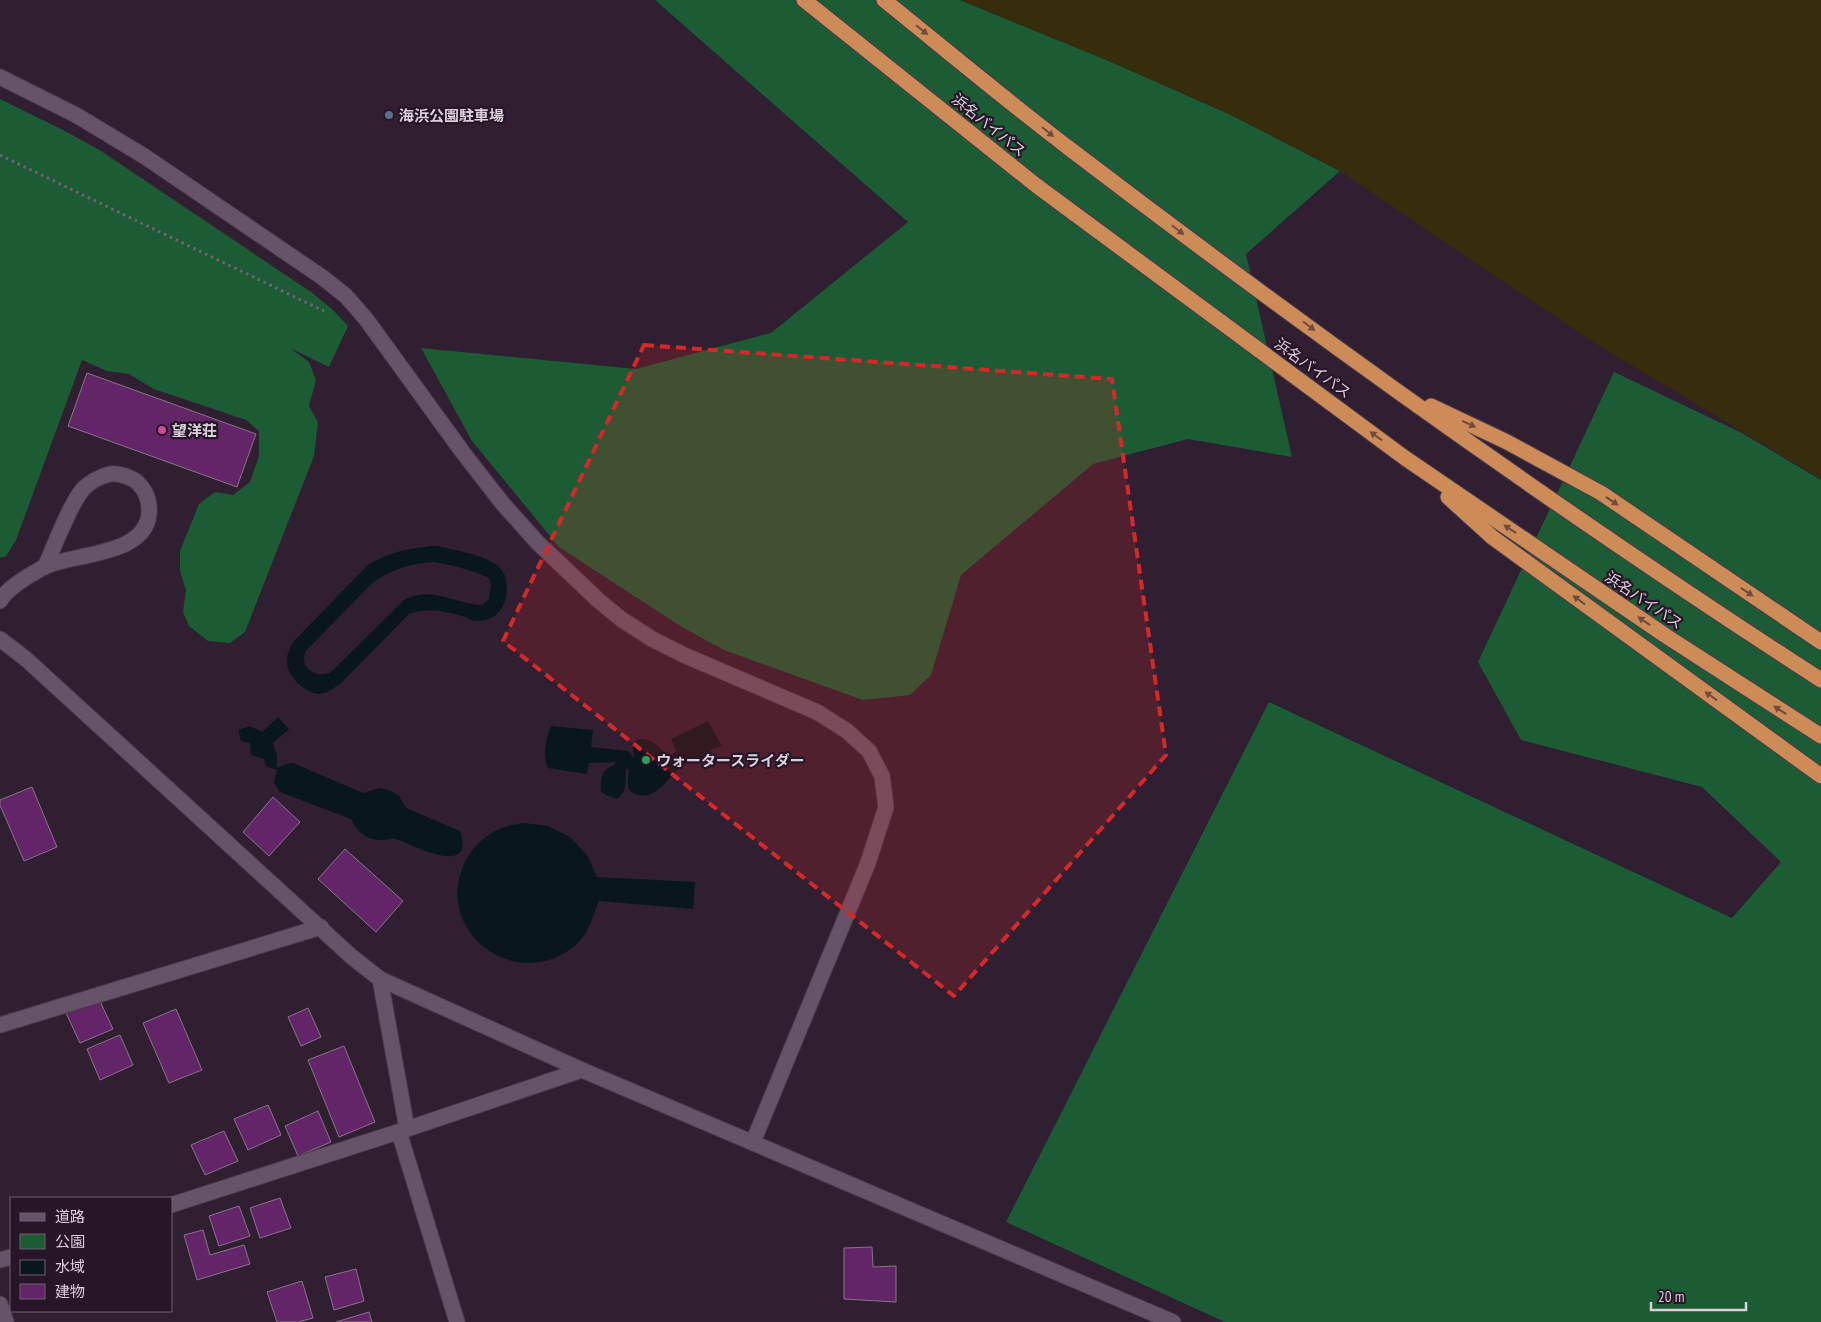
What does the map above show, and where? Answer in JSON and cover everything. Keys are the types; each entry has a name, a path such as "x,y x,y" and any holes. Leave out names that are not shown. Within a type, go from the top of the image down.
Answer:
{"highway":[{"name":"浜名バイパス","path":"804,0 1037,186 1405,458 1666,636 1821,736"},
{"name":"浜名バイパス","path":"884,0 1068,148 1393,389 1700,602 1821,680"},
{"path":"1393,389 1507,442 1601,493 1821,642"},
{"path":"1405,458 1492,537 1821,776"}],"street":[{"path":"0,77 76,115 144,156 322,277 346,296 366,319 464,454 503,504 537,542 598,600 621,619 652,639 686,656 817,712 847,731 869,751 882,776 886,807 877,838 753,1142"},
{"path":"0,602 4,593 45,567 129,543 141,533 148,521 150,507 146,493 137,482 124,476 110,474 97,479 83,489 74,503 45,567"},
{"path":"0,639 26,659 352,957 380,978 582,1070 1173,1322"},
{"path":"0,1025 321,927"},
{"path":"380,978 403,1131 456,1322"},
{"path":"172,1205 403,1131 582,1070"},
{"path":"0,1304 6,1322"}],"path":[{"path":"0,156 328,313"}],"highlighted area":[{"path":"644,345 1112,379 1166,755 954,996 503,641"}],"green space":[{"path":"655,0 960,0 1109,61 1229,114 1340,171 1246,254 1292,457 1188,439 1093,464 961,575 931,675 910,695 863,700 724,650 682,627 559,547 472,441 421,348 636,369 771,333 908,222"},
{"path":"0,99 101,151 311,292 332,309 348,326 329,367 290,348 309,362 316,380 309,406 318,422 314,456 245,632 230,643 208,641 189,626 183,612 186,590 180,571 180,551 199,504 215,492 233,495 250,482 259,456 259,431 246,420 154,389 129,374 107,371 82,360 16,540 6,556 0,558"},
{"path":"1614,372 1742,433 1821,480 1821,1322 1225,1322 1006,1222 1269,702 1732,918 1781,862 1702,787 1521,740 1478,662"}],"sand":[{"path":"960,0 1821,0 1821,479 1593,342 1340,171 1229,114 1109,61"}],"water":[{"path":"431,546 476,555 501,569 505,576 507,592 498,613 484,620 475,621 437,611 409,614 333,689 324,693 314,693 308,691 294,679 290,674 287,660 294,641 368,565 391,554","holes":["434,562 469,570 489,578 491,585 489,599 482,605 471,604 444,596 426,594 405,599 331,672 325,674 314,673 306,667 304,662 306,651 371,584 393,571"]},
{"path":"278,717 289,729 273,743 277,756 277,768 293,763 363,793 380,788 391,791 399,796 406,808 460,831 462,845 459,853 451,856 440,855 427,852 394,838 380,840 368,838 358,830 351,819 280,792 274,783 277,770 266,766 264,759 251,755 250,743 241,741 238,730 250,726 262,732"},
{"name":"ウォータースライダー","path":"708,721 722,746 712,749 704,761 690,762 682,767 659,789 646,795 634,794 629,789 629,770 626,769 626,782 621,796 617,799 601,791 603,775 607,769 615,765 615,762 589,763 587,774 548,768 546,762 545,747 551,726 593,730 591,747 628,751 634,758 633,744 638,739 648,740 659,747 667,758 676,751 671,739"},
{"path":"524,823 548,826 570,837 587,855 597,877 695,882 693,909 599,901 585,935 577,944 554,958 531,963 508,960 487,949 471,934 460,913 458,890 464,864 475,847 496,831"}],"building":[{"path":"87,373 256,434 237,487 68,426"},
{"path":"32,787 57,847 24,861 0,805 0,800"},
{"path":"273,797 300,822 269,856 243,832"},
{"path":"345,849 403,901 376,932 318,879"},
{"path":"99,999 113,1029 80,1043 66,1013"},
{"path":"308,1008 321,1037 301,1046 288,1017"},
{"path":"176,1009 202,1070 169,1083 143,1023"},
{"path":"120,1035 133,1065 100,1080 87,1049"},
{"path":"344,1046 375,1122 339,1137 308,1060"},
{"path":"268,1105 281,1135 248,1150 234,1119"},
{"path":"318,1111 331,1142 298,1156 285,1126"},
{"path":"224,1131 238,1161 205,1175 191,1145"},
{"path":"280,1198 291,1228 260,1238 250,1208"},
{"path":"239,1206 250,1236 219,1246 209,1216"},
{"path":"203,1230 210,1255 244,1245 250,1264 197,1280 184,1235"},
{"path":"872,1247 873,1267 896,1266 896,1302 844,1299 844,1248"},
{"path":"356,1269 364,1301 334,1310 325,1277"},
{"path":"302,1281 313,1318 298,1322 277,1322 267,1292"},
{"path":"369,1312 372,1322 336,1322"}],"place":[{"name":"海浜公園駐車場","path":"389,115"},
{"name":"望洋荘","path":"162,430"},
{"name":"ウォータースライダー","path":"646,760"}]}
